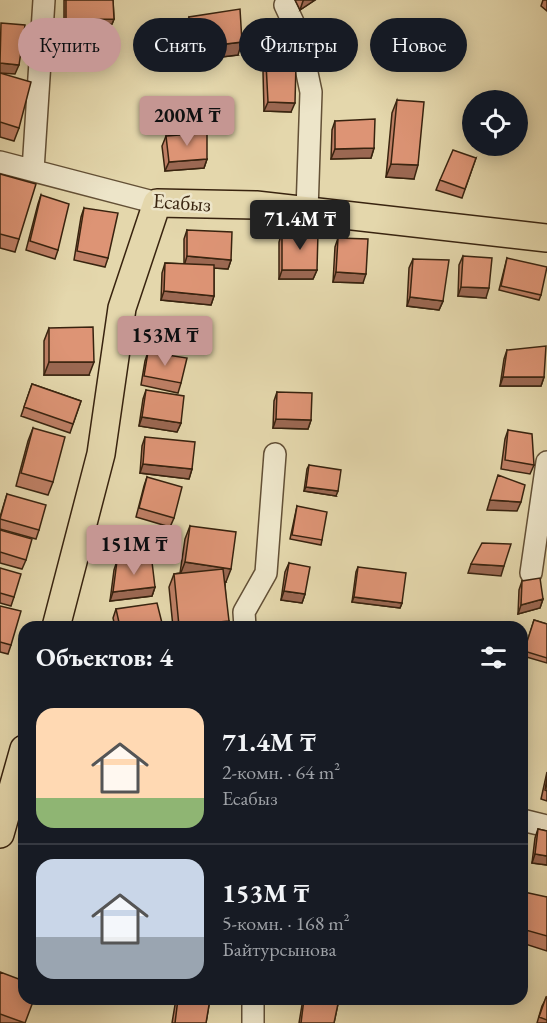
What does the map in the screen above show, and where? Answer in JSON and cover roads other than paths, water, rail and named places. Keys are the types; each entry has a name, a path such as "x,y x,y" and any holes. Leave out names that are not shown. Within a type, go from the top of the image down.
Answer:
{"main road":[{"name":"Есабыз","path":"157,203 256,205 547,238"},
{"path":"58,621 102,454 122,308 157,203"},
{"path":"0,834 17,764"}],"street":[{"path":"33,170 44,0"},
{"path":"285,5 299,35 311,92 307,211"},
{"name":"Есабыз","path":"0,162 157,203"},
{"path":"245,621 244,612 266,573 275,454"},
{"path":"531,573 547,462"},
{"path":"528,821 547,826"},
{"path":"253,1005 253,1023"}]}
